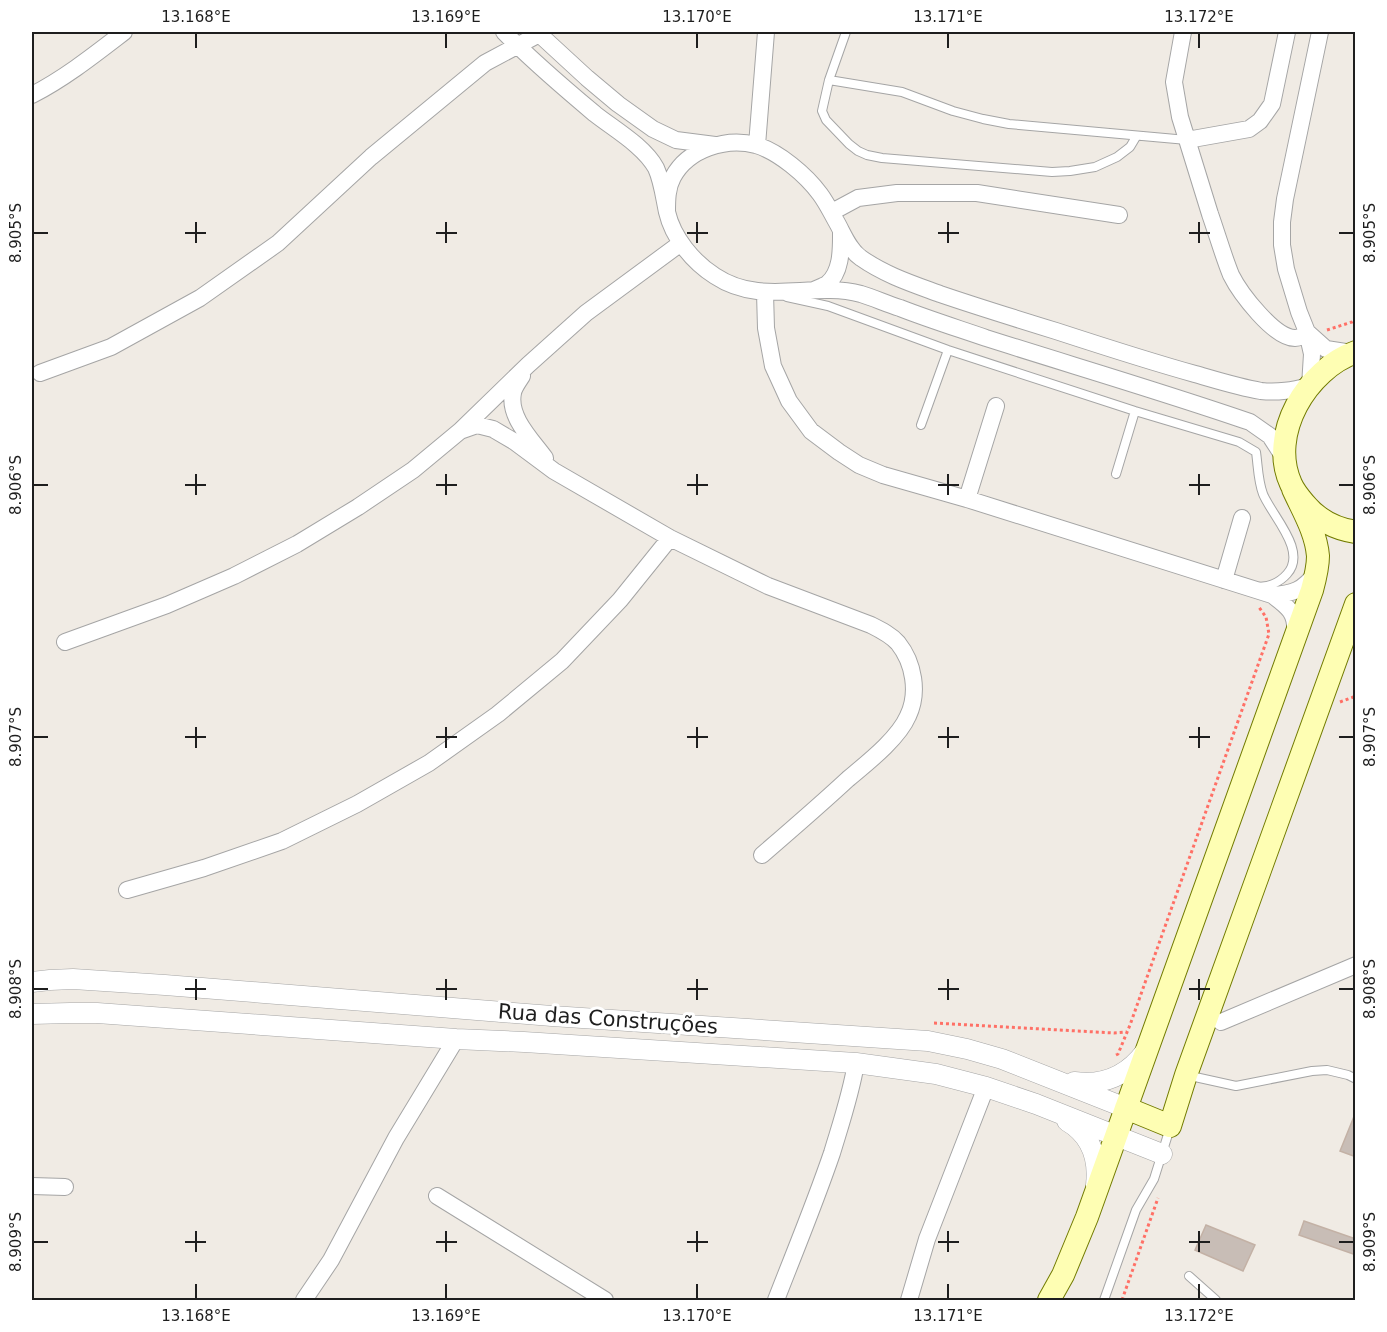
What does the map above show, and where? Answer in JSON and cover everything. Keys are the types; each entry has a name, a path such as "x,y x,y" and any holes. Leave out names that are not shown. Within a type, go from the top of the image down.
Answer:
{"main road":[{"path":"1049,1300 1080,1236 1151,1043 1317,573 1318,558 1315,539 1293,489 1285,459 1286,437 1292,416 1299,400 1326,368 1354,352"},
{"path":"1293,489 1306,506 1321,519 1338,528 1356,532"},
{"path":"1170,1126 1186,1075 1356,604"},
{"name":"Rua das Construções","path":"1126,1108 1170,1126"}],"street":[{"path":"32,95 55,83 124,32"},
{"path":"504,32 596,115 640,148 656,168 670,223 681,243 696,261 715,277 738,287 765,293 813,290 848,291 861,294 950,326 1250,422 1270,436 1285,459"},
{"path":"40,373 111,347 200,298 278,243 371,157 485,63 540,32 603,91 653,129 676,140 716,145"},
{"path":"756,145 766,32"},
{"path":"1183,32 1174,82 1179,117 1232,276 1245,297 1273,328 1289,337 1296,338 1307,332"},
{"path":"1187,140 1249,129 1260,121 1272,104 1287,32"},
{"path":"667,212 669,187 673,177 690,157 716,145 735,142 756,145 782,158 806,178 820,194 859,257 911,284 1161,364 1238,386 1275,392 1310,386 1312,354 1286,269 1282,245 1282,222 1320,32"},
{"path":"832,212 858,198 897,193 977,193 1119,215"},
{"path":"813,290 828,284 836,272 841,255 841,228"},
{"path":"65,642 167,605 234,576 297,544 358,507 413,470 460,431 586,313 681,243"},
{"path":"765,293 766,328 773,366 789,401 811,431 839,452 859,465 883,475 967,499 1272,595 1282,602 1296,622 1295,640"},
{"path":"1307,332 1326,350 1354,352"},
{"path":"528,365 513,392 513,408 520,424 554,471"},
{"path":"967,499 996,406"},
{"path":"460,431 477,425 493,429 554,471 670,538 768,586 872,625 897,641 906,655 914,683 913,699 908,716 899,731 866,764 762,855"},
{"path":"1224,580 1242,518"},
{"path":"127,890 204,868 282,841 357,804 429,763 498,714 562,661 620,600 670,538"},
{"path":"1272,595 1295,592 1307,585 1317,573"},
{"path":"1221,1022 1356,965"},
{"name":"Rua das Construções","path":"32,982 96,981 552,1016 928,1041 1002,1059 1126,1108"},
{"name":"Rua das Construções","path":"32,1014 97,1013 456,1040 524,1042 856,1063 936,1074 986,1087 1162,1154"},
{"path":"303,1300 331,1260 396,1138 456,1040"},
{"path":"1051,1077 1079,1083 1107,1080 1121,1075 1132,1067 1151,1043"},
{"path":"777,1300 843,1119 856,1063"},
{"path":"909,1300 927,1239 986,1087"},
{"path":"1035,1104 1074,1125 1088,1140 1096,1166 1094,1197"},
{"path":"32,1186 64,1186"},
{"path":"437,1196 605,1300"}],"lane":[{"path":"846,32 829,80 822,111 825,120 849,144 867,155 1052,172 1070,171 1095,167 1117,157 1130,147 1136,136"},
{"path":"829,80 902,92 953,111 1009,124 1187,140"},
{"path":"765,293 828,306 948,350 1239,442 1256,452 1263,493 1292,545 1294,556 1292,568 1284,578 1271,585 1246,587"},
{"path":"921,425 948,350"},
{"path":"1116,474 1135,411"},
{"path":"1186,1075 1236,1086 1312,1071 1327,1071 1356,1079"},
{"path":"1104,1300 1136,1210 1154,1179 1170,1126"},
{"path":"1189,1276 1216,1300"}],"path":[{"path":"1307,332 1331,330 1352,322 1356,318"},
{"path":"1110,1060 1118,1054 1127,1032 1269,634 1266,617 1256,603"},
{"path":"1338,703 1356,696"},
{"path":"945,1027 933,1023 1127,1032"}],"building":[{"path":"1356,1114 1356,1157 1340,1151"},
{"path":"1304,1221 1356,1239 1356,1255 1299,1235"},
{"path":"1206,1225 1255,1245 1243,1271 1195,1250"}]}
